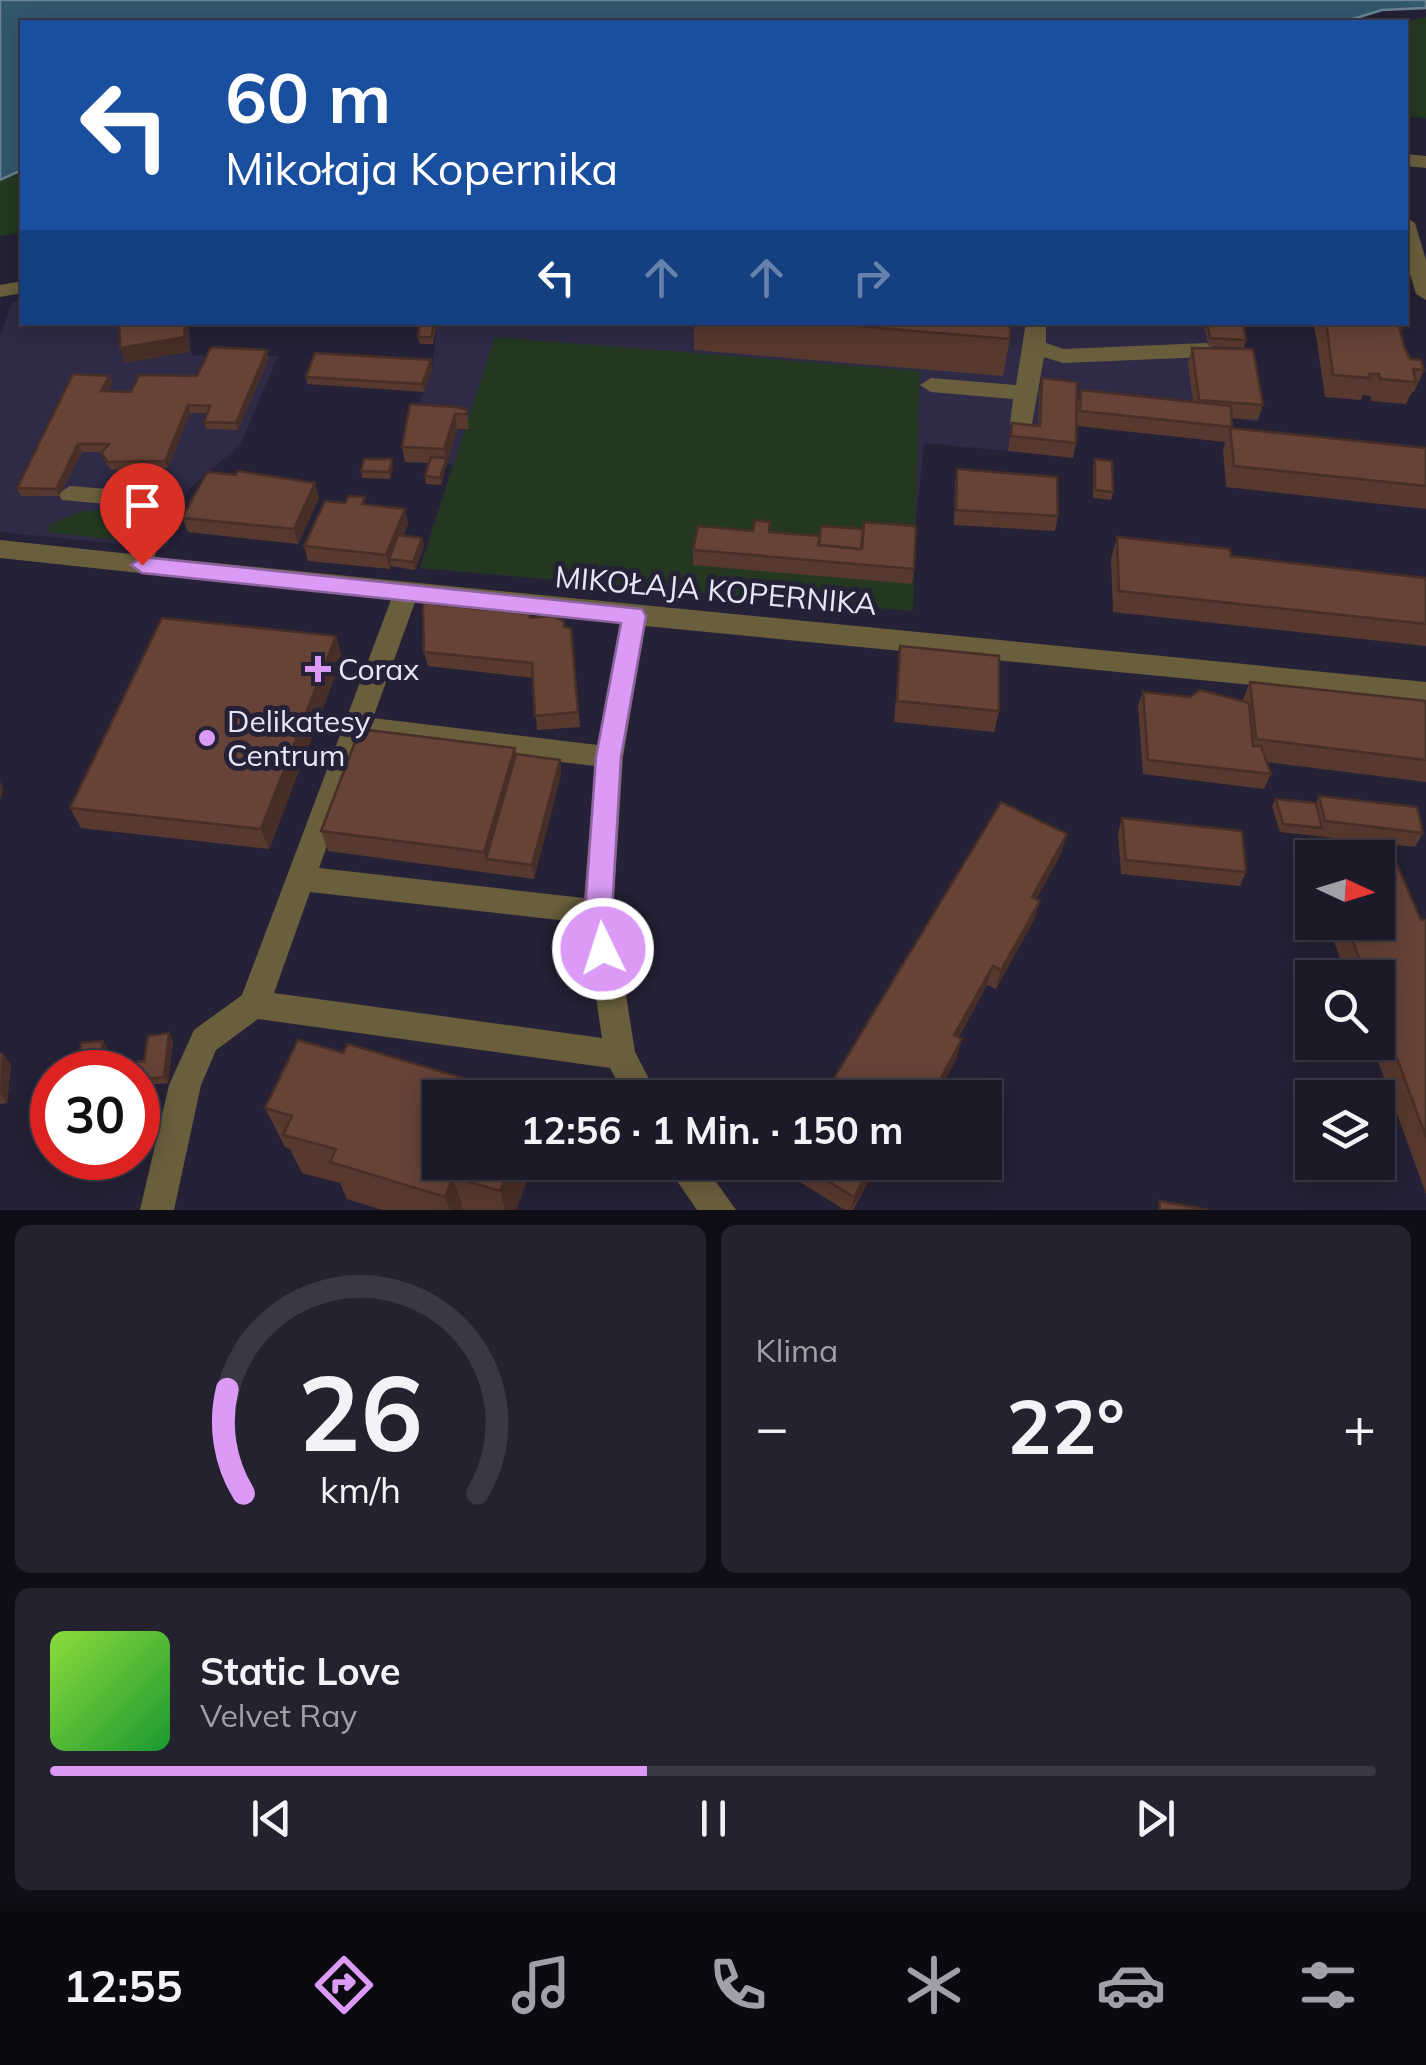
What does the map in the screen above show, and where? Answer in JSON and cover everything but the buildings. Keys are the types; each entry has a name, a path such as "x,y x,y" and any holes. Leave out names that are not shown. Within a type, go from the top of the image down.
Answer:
{"street":[{"path":"1408,233 1426,294"},
{"path":"1022,424 1023,393 1038,348 1036,325"},
{"path":"1038,348 1063,356 1206,350"},
{"path":"930,385 1023,393"},
{"path":"70,494 112,496 148,520 142,565"},
{"name":"MIKOŁAJA KOPERNIKA","path":"0,550 1426,692"},
{"path":"157,1210 185,1085 205,1040 254,1004 406,592"},
{"path":"633,1080 620,1056 598,912 608,757 634,616"},
{"path":"356,727 608,757"},
{"path":"301,878 598,912"},
{"path":"254,1004 620,1056"},
{"path":"695,1180 719,1210"}],"shaded area":[{"path":"20,300 20,325 189,325 192,355 278,356 240,445 187,491 166,549 0,532 0,337 12,302"},
{"path":"437,325 1239,325 1257,422 1074,398 1072,457 924,443 914,541 913,611 420,568 453,465 405,462 413,419 432,368"}],"green space":[{"path":"1426,17 1426,118 1408,116 1408,21"},
{"path":"20,158 20,233 0,236 0,163"},
{"path":"495,337 920,371 913,611 420,568"},
{"path":"82,511 118,515 130,524 132,535 128,541 47,532 50,524"}],"water":[{"path":"0,0 1426,0 1426,8 1382,10 1350,20 20,20 20,171 0,180"}],"place":[{"name":"Corax","path":"318,669"},
{"name":"Delikatesy Centrum","path":"207,738"}],"route":[{"path":"142,565 634,616 608,757 598,912 603,949"}]}
